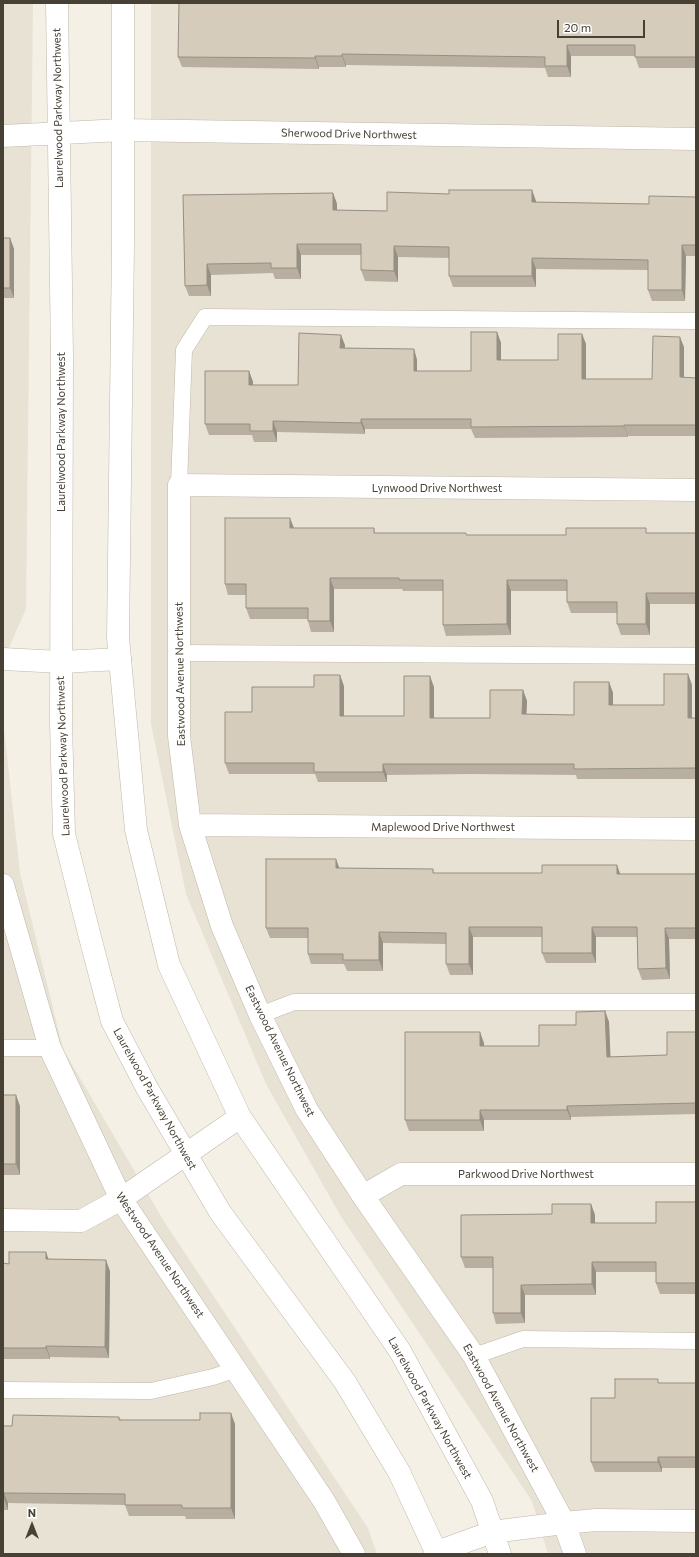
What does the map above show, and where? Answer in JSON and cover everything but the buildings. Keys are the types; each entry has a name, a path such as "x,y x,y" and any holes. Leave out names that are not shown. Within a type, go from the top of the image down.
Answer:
{"street":[{"name":"Laurelwood Parkway Northwest","path":"57,3 62,356 61,662 64,834 112,1021 185,1154 220,1212 344,1382 399,1472 437,1553"},
{"name":"Laurelwood Parkway Northwest","path":"123,3 123,260 118,638 136,830 169,965 240,1117 400,1351 482,1501 500,1554"},
{"name":"Sherwood Drive Northwest","path":"3,136 58,132 122,130 696,139"},
{"name":"Lynwood Drive Northwest","path":"179,485 696,490"},
{"name":"Eastwood Avenue Northwest","path":"179,485 179,736 190,825 222,926 260,1015 307,1110 363,1196 474,1356 564,1523 574,1554"},
{"path":"3,659 61,662 120,659"},
{"name":"Maplewood Drive Northwest","path":"190,825 696,829"},
{"name":"Westwood Avenue Northwest","path":"3,885 50,1048 121,1199 324,1501 348,1553"},
{"path":"3,1220 80,1221 121,1199 240,1117"},
{"name":"Parkwood Drive Northwest","path":"363,1196 400,1174 696,1174"},
{"path":"437,1553 492,1532 596,1520 696,1520"}],"lane":[{"path":"179,485 184,350 206,318 696,321"},
{"path":"179,653 696,656"},
{"path":"260,1015 294,1002 696,1002"},
{"path":"3,1048 50,1048"},
{"path":"474,1356 523,1339 696,1341"},
{"path":"3,1390 151,1391 213,1377 236,1369"}],"shaded area":[{"path":"3,3 33,3 26,609 3,661"},
{"path":"151,3 696,3 696,1554 548,1554 532,1501 340,1215 266,1084 186,894 151,724"},
{"path":"3,720 20,873 63,1049 165,1223 368,1528 377,1554 3,1554"}]}
